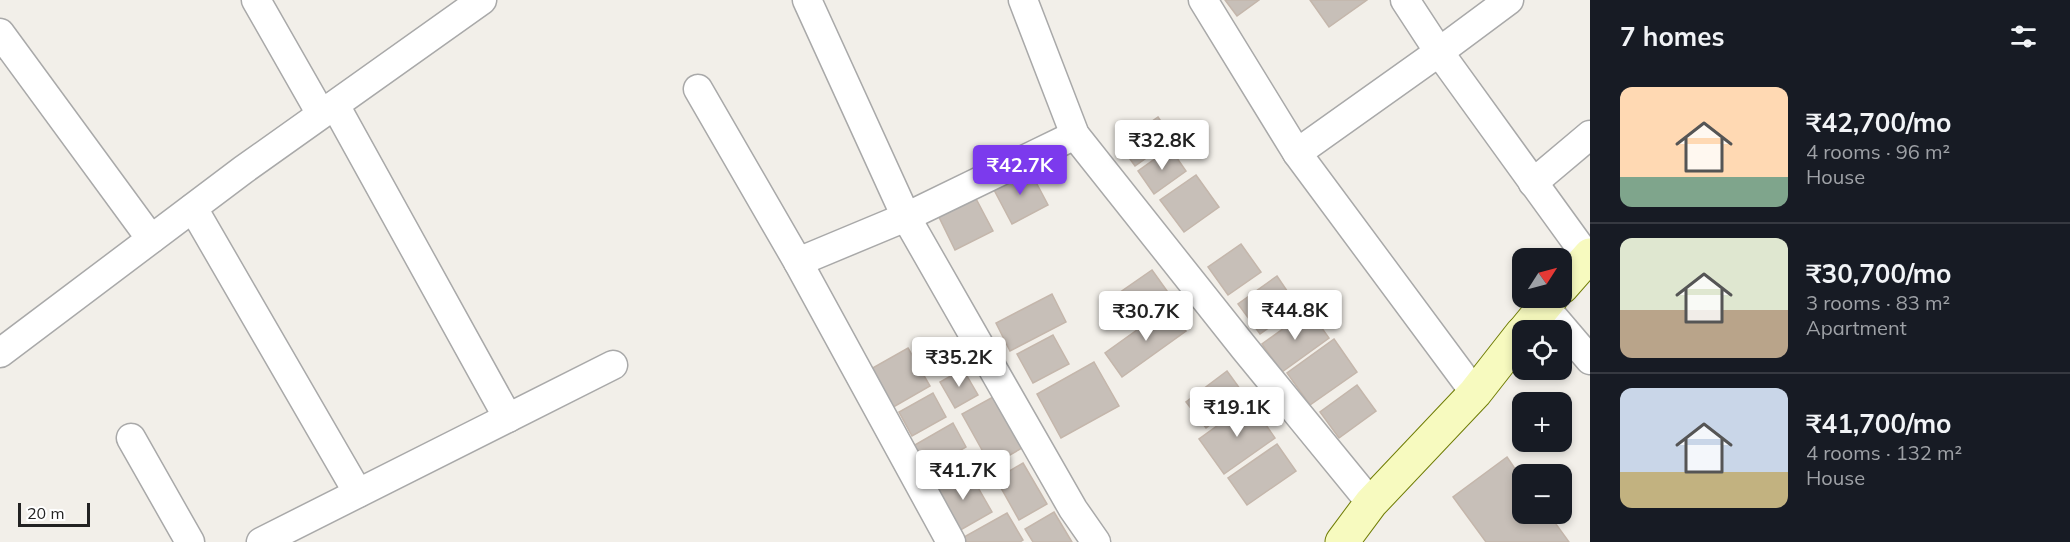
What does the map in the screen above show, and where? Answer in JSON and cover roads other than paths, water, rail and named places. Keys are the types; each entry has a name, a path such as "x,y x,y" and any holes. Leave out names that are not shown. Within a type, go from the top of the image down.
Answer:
{"main road":[{"path":"1342,542 1371,503 1475,393 1541,310 1589,257"}],"street":[{"path":"256,0 328,110 508,418"},
{"path":"0,353 151,239 482,0"},
{"path":"807,0 906,217 1073,509 1096,542"},
{"path":"1023,0 1075,135 1371,503"},
{"path":"1203,0 1297,153 1475,393"},
{"path":"1405,0 1439,52 1589,257"},
{"path":"1297,153 1509,0"},
{"path":"0,33 151,239"},
{"path":"698,89 798,262 951,542"},
{"path":"798,262 906,217 1075,135"},
{"path":"1533,183 1590,135"},
{"path":"194,208 358,493"},
{"path":"1541,310 1590,360"},
{"path":"261,542 613,365"},
{"path":"131,438 190,542"}]}
